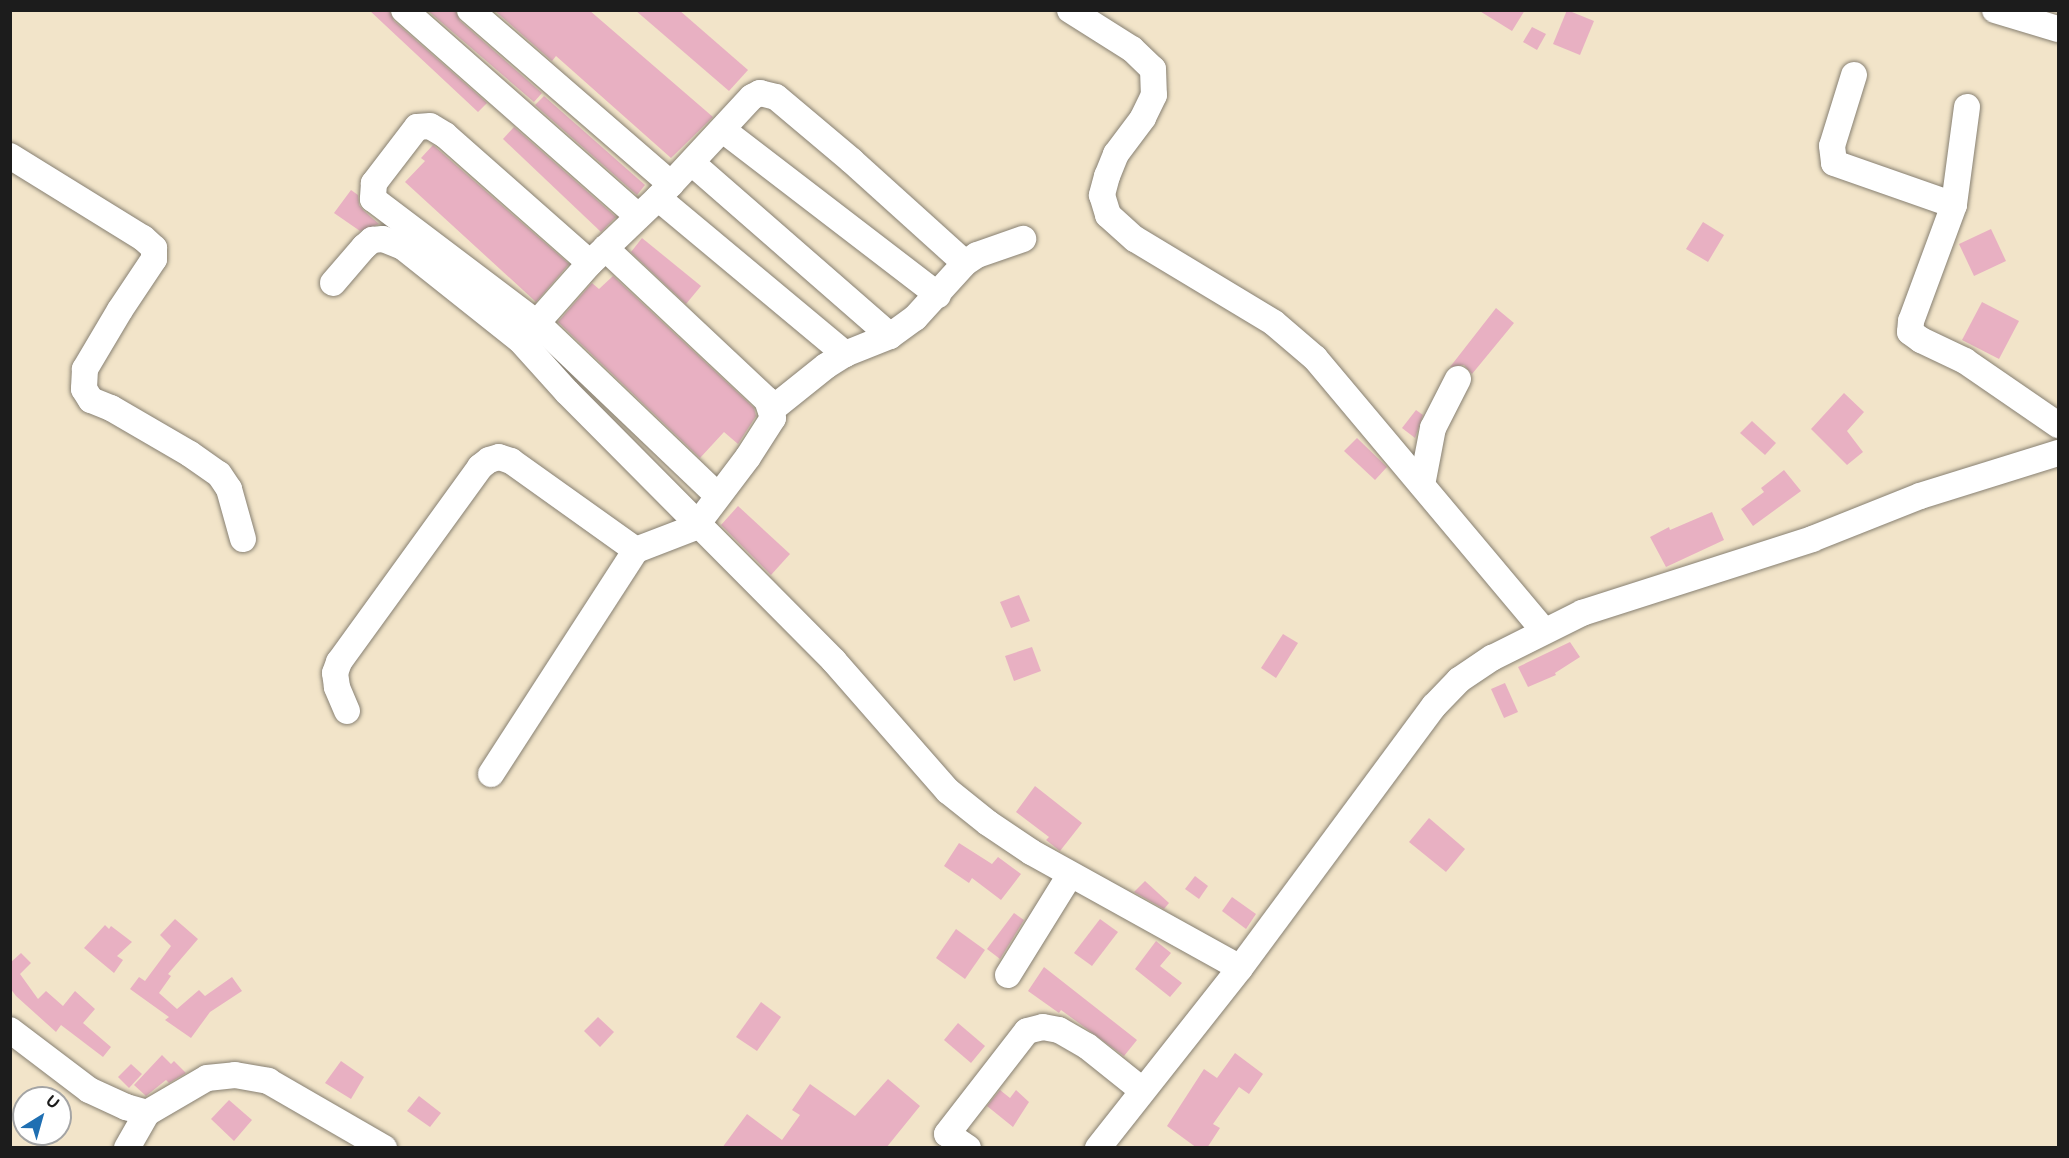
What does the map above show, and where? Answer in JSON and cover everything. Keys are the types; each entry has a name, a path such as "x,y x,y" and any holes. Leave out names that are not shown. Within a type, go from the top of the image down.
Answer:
{"street":[{"path":"404,10 638,216"},
{"path":"470,10 845,354"},
{"path":"1070,10 1132,49 1153,69 1154,95 1143,118 1116,154 1107,176 1102,195 1108,215 1135,238 1274,323 1315,358 1544,632"},
{"path":"1995,10 2058,28"},
{"path":"1854,75 1832,146 1834,163 1954,205"},
{"path":"529,332 597,255 665,191 752,97 760,93 776,97 852,161 965,263"},
{"path":"1967,107 1954,205 1911,321 1910,332 1921,340 1965,361 2058,425"},
{"path":"701,525 702,518 763,435 773,418 767,400 597,255 445,135 430,126 417,127 374,183 373,199 718,496"},
{"path":"723,130 938,295"},
{"path":"10,156 143,237 154,248 154,259 85,369 84,389 91,400 111,408 219,474 229,489 243,539"},
{"path":"692,163 890,336"},
{"path":"333,283 363,247 372,240 383,239 403,247 529,332 567,392 834,661 948,791 1005,836 1070,876 1240,968"},
{"path":"771,410 845,354 890,336 915,318 965,263 989,249 1023,240"},
{"path":"1422,485 1433,428 1458,379"},
{"path":"1098,1148 1240,968 1434,706 1459,680 1492,658 1582,613 1812,539 1920,496 2058,453"},
{"path":"347,711 337,687 335,673 339,662 480,467 489,460 499,457 511,461 636,550"},
{"path":"491,774 636,550 701,525"},
{"path":"1008,975 1070,876"},
{"path":"968,1148 942,1141 1027,1031 1043,1028 1059,1030 1088,1046 1142,1090"},
{"path":"10,1030 89,1089 126,1107 147,1113"},
{"path":"128,1148 147,1113 207,1078 235,1075 268,1081 384,1148"}],"building":[{"path":"369,10 389,10 394,21 487,103 478,112"},
{"path":"427,10 455,10 460,21 542,93 534,102"},
{"path":"494,10 589,10 713,117 671,158 556,56 552,61"},
{"path":"635,10 679,10 748,70 729,91"},
{"path":"1478,10 1525,10 1512,31"},
{"path":"1567,10 1594,21 1580,55 1553,44"},
{"path":"1532,27 1546,34 1537,50 1523,42"},
{"path":"544,96 645,185 637,195 535,105"},
{"path":"514,127 616,217 601,232 503,139"},
{"path":"433,145 569,264 536,302 405,182 425,161 421,158"},
{"path":"351,190 358,195 359,205 379,224 360,231 334,213"},
{"path":"1703,222 1724,235 1708,262 1686,249"},
{"path":"1991,229 2006,261 1974,276 1959,244"},
{"path":"642,238 701,286 686,304 631,252"},
{"path":"613,276 754,408 756,416 738,444 724,432 700,458 558,322 592,283 599,289"},
{"path":"1982,302 2019,321 1999,359 1962,340"},
{"path":"1496,308 1514,323 1472,374 1464,365 1450,367"},
{"path":"1844,393 1864,412 1847,431 1863,452 1847,465 1811,429"},
{"path":"1416,410 1423,415 1415,438 1402,428"},
{"path":"1752,421 1776,443 1765,455 1740,433"},
{"path":"1357,438 1387,467 1375,480 1344,451"},
{"path":"1784,470 1801,491 1753,526 1741,509 1764,492 1761,488"},
{"path":"738,506 790,554 771,575 721,525"},
{"path":"1712,512 1724,540 1666,567 1650,537 1669,527 1670,530"},
{"path":"1019,595 1030,621 1011,628 1000,602"},
{"path":"1283,634 1298,643 1276,678 1261,668"},
{"path":"1570,642 1580,657 1555,673 1556,675 1528,687 1518,667"},
{"path":"1032,647 1041,671 1014,681 1005,656"},
{"path":"1505,683 1518,712 1504,718 1491,689"},
{"path":"1035,786 1082,823 1060,851 1046,840 1049,837 1016,812"},
{"path":"1429,818 1465,849 1446,872 1409,842"},
{"path":"959,843 992,864 998,857 1021,874 1001,900 972,878 969,883 944,866"},
{"path":"1195,876 1208,886 1199,899 1185,889"},
{"path":"1145,881 1169,903 1164,909 1134,892"},
{"path":"1232,897 1256,914 1246,929 1222,911"},
{"path":"1014,913 1024,920 1000,959 987,949"},
{"path":"175,919 198,939 168,974 171,976 159,993 177,1009 199,990 205,996 232,977 242,991 210,1012 191,1038 165,1020 169,1017 130,989 139,977 145,981 171,946 160,935"},
{"path":"1100,919 1118,932 1092,966 1074,953"},
{"path":"105,925 109,929 111,926 132,942 117,956 123,960 114,973 84,948"},
{"path":"956,929 985,950 965,979 936,958"},
{"path":"1156,941 1171,953 1160,966 1182,983 1170,997 1135,969"},
{"path":"21,953 31,963 20,974 38,999 46,991 63,1006 75,991 95,1009 83,1023 111,1047 103,1057 61,1025 56,1032 16,996 10,988 10,963"},
{"path":"1044,967 1137,1040 1124,1056 1061,1010 1059,1013 1028,991"},
{"path":"761,1002 781,1017 757,1051 736,1037"},
{"path":"598,1017 614,1032 600,1047 584,1031"},
{"path":"958,1023 985,1046 971,1063 944,1040"},
{"path":"1235,1053 1263,1074 1249,1094 1239,1087 1213,1124 1220,1128 1207,1148 1197,1148 1167,1126 1204,1069 1217,1078"},
{"path":"162,1055 171,1064 174,1061 186,1073 169,1083 166,1080 146,1096 134,1085"},
{"path":"341,1061 364,1077 351,1099 325,1083"},
{"path":"131,1064 142,1074 129,1088 118,1077"},
{"path":"888,1079 920,1106 886,1148 722,1148 747,1114 782,1140 800,1115 792,1110 810,1084 855,1116"},
{"path":"1000,1090 1010,1098 1016,1090 1029,1102 1013,1127 987,1106"},
{"path":"419,1096 441,1113 430,1127 407,1111"},
{"path":"229,1100 252,1120 234,1141 211,1119"}]}
